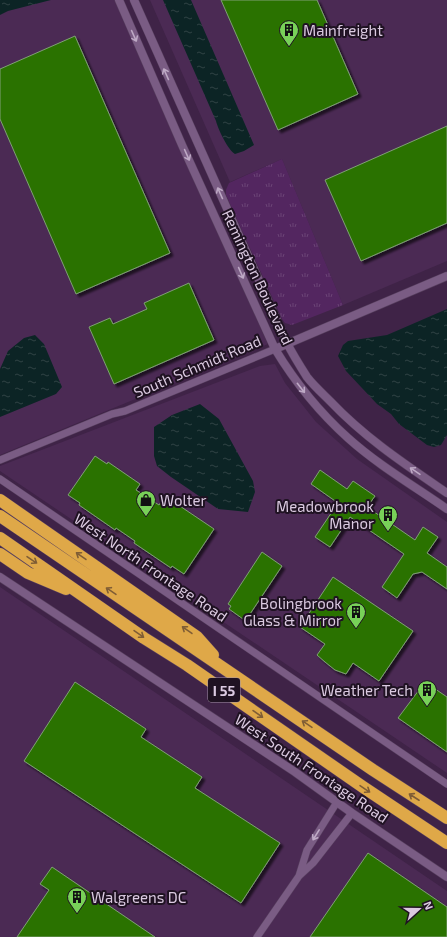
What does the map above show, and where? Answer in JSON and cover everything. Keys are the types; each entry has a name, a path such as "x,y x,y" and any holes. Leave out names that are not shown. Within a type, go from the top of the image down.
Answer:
{"highway":[{"path":"0,500 197,637 224,668"},
{"name":"I 55","path":"0,516 447,818"},
{"name":"I 55","path":"0,538 92,600 144,638 187,665 363,787 447,843"},
{"path":"0,554 28,573 92,600"}],"street":[{"name":"Remington Boulevard","path":"119,0 182,145 275,349 294,379 316,406 349,439 372,458 447,509"},
{"name":"Remington Boulevard","path":"134,0 287,343 298,364 309,379 369,438 393,457 447,493"},
{"name":"South Schmidt Road","path":"0,460 112,414 125,411 447,276"},
{"name":"West North Frontage Road","path":"0,479 447,784"},
{"name":"West South Frontage Road","path":"0,577 295,772 352,813 447,877"},
{"path":"299,876 307,850 337,802"},
{"path":"256,937 299,876 313,863 352,813"}],"shaded area":[{"path":"0,0 115,0 268,344 0,455"},
{"path":"150,0 447,0 447,261 343,305 282,159 230,182"},
{"path":"275,364 285,383 316,422 357,459 447,522 447,773 0,471 0,466 260,366"},
{"path":"0,587 447,891 447,937 0,937"}],"green space":[{"path":"282,159 343,305 292,325 285,323 282,319 226,195 226,190 229,183"}],"water":[{"path":"0,0 51,0 8,11 0,15"},
{"path":"163,0 191,0 254,145 244,151 235,154 229,148 224,139"},
{"path":"447,309 447,435 441,445 434,447 427,445 399,424 391,414 377,404 346,371 338,356 343,345 348,341 387,335"},
{"path":"35,335 44,344 62,387 56,394 0,417 0,369 8,351 24,338"},
{"path":"200,404 219,419 253,481 255,492 248,512 218,509 157,466 154,456 154,427 172,415"}],"building":[{"name":"Mainfreight","path":"221,0 317,0 358,94 278,130"},
{"path":"75,36 170,253 76,294 0,119 0,69"},
{"path":"447,126 447,223 361,261 325,180"},
{"path":"189,283 214,340 114,384 89,327 110,318 113,324 147,309 144,303"},
{"name":"Wolter","path":"95,456 107,464 108,462 140,484 136,490 159,505 165,496 214,529 184,574 172,566 171,568 134,543 135,541 116,528 115,530 79,505 80,503 68,495"},
{"name":"Meadowbrook Manor","path":"320,470 347,489 353,481 375,496 367,507 415,540 423,527 438,537 427,553 447,567 447,589 422,572 413,574 397,598 382,587 404,554 350,517 330,547 315,537 338,503 311,484"},
{"path":"262,552 282,566 248,617 245,615 243,619 229,609 231,606 228,604"},
{"name":"Bolingbrook Glass & Mirror","path":"333,577 413,631 379,681 353,663 346,674 335,670 317,655 325,644 300,627"},
{"path":"75,682 146,729 141,737 202,777 195,788 280,843 241,903 24,761"},
{"name":"Weather Tech","path":"425,682 447,697 447,752 398,718"},
{"path":"368,853 447,907 447,937 310,937"},
{"name":"Walgreens DC","path":"52,867 155,937 17,937 49,890 40,884"}],"place":[{"name":"Mainfreight","path":"289,47"},
{"name":"Wolter","path":"146,517"},
{"name":"Meadowbrook Manor","path":"388,532"},
{"name":"Bolingbrook Glass & Mirror","path":"356,629"},
{"name":"Weather Tech","path":"427,707"},
{"name":"Walgreens DC","path":"77,914"}]}
